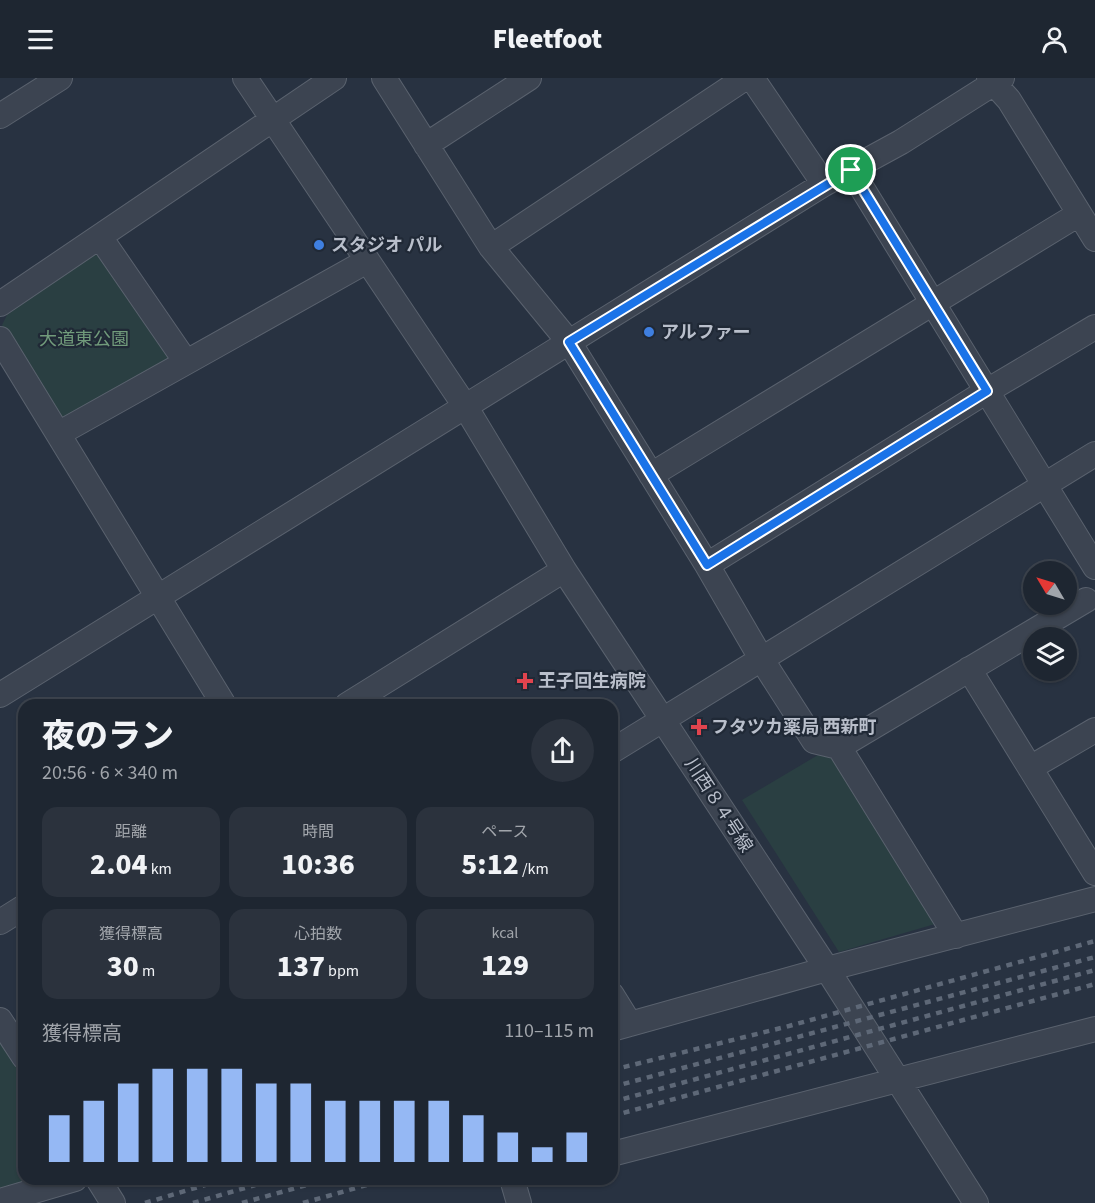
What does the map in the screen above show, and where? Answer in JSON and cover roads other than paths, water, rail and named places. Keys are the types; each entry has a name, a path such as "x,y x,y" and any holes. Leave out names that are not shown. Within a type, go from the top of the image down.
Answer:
{"street":[{"path":"0,116 60,78"},
{"name":"川西８４号線","path":"245,78 465,406 564,570 827,969 976,1203"},
{"path":"0,304 334,78"},
{"path":"384,78 491,247 569,342 707,565 762,660 814,741 839,747 1086,600"},
{"path":"426,145 529,78"},
{"path":"491,247 745,78"},
{"path":"752,78 824,184"},
{"path":"0,695 994,80 1009,100 1095,239"},
{"path":"851,170 1095,567"},
{"path":"651,475 1079,214"},
{"path":"100,237 186,362"},
{"path":"58,434 367,261"},
{"path":"707,565 987,391 1095,327"},
{"path":"0,339 220,699"},
{"path":"618,747 1095,454"},
{"path":"357,699 564,570"},
{"path":"969,669 1095,873"},
{"path":"1030,768 1095,730"},
{"path":"839,747 956,936"},
{"path":"621,1027 827,969 1085,901 1095,880"},
{"path":"0,922 18,911"},
{"path":"0,1020 18,1048"},
{"path":"618,1152 1095,1029"},
{"path":"0,1201 55,1185"},
{"path":"102,1185 113,1203"},
{"path":"514,1185 519,1203"}],"railway":[{"path":"618,1069 789,1026 1095,941"},
{"path":"618,1085 1095,957"},
{"path":"618,1100 1095,970"},
{"path":"618,1114 1095,984"},
{"path":"145,1203 205,1185"},
{"path":"193,1203 255,1185"},
{"path":"242,1203 306,1185"},
{"path":"303,1203 367,1185"}],"place":[{"name":"スタジオ パル","path":"319,245"},
{"name":"アルファー","path":"649,332"},
{"name":"王子回生病院","path":"525,681"},
{"name":"フタツカ薬局 西新町","path":"699,727"}],"park label":[{"name":"大道東公園","path":"84,339"}]}
